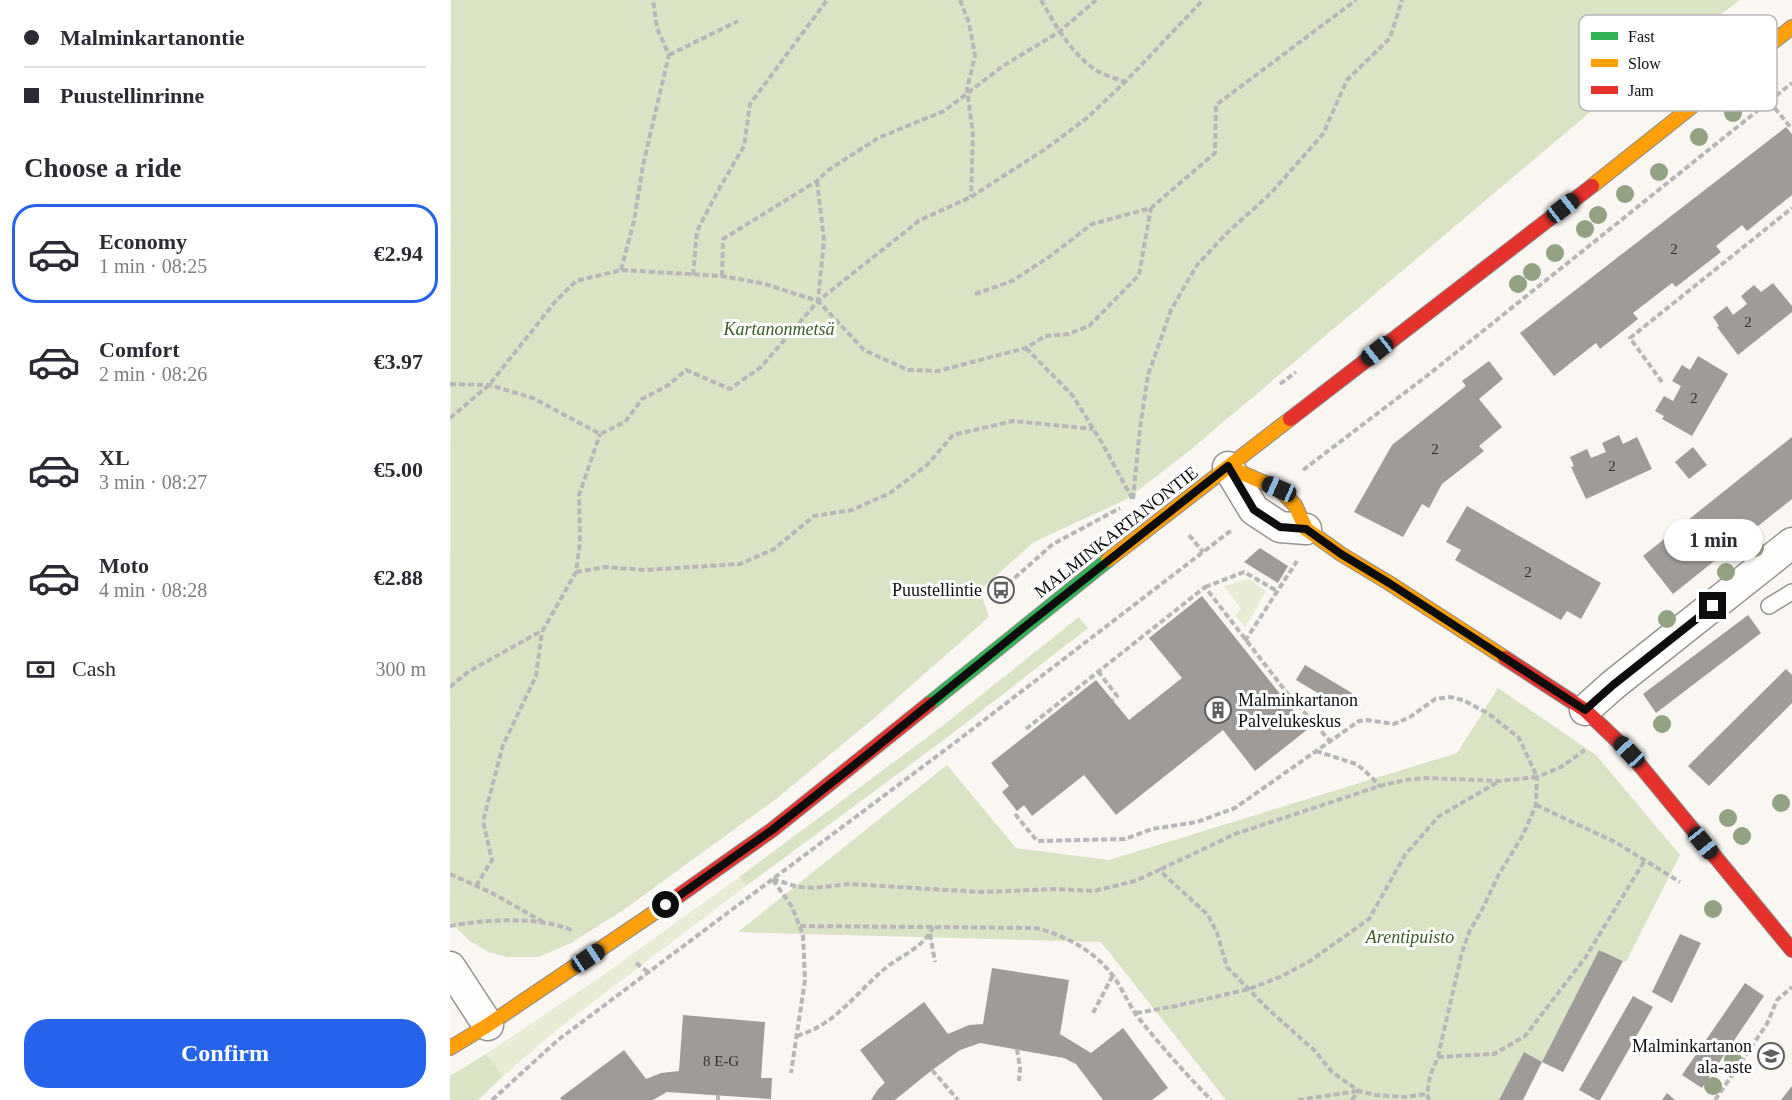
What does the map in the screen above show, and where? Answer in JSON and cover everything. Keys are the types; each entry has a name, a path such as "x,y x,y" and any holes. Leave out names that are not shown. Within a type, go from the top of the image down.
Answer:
{"main road":[{"name":"MALMINKARTANONTIE","path":"1777,39 1792,27"},
{"name":"MALMINKARTANONTIE","path":"450,1048 608,945 772,830 1228,466 1546,222 1686,111"},
{"path":"1228,466 1279,489 1295,504 1306,529 1341,554 1585,710 1629,752 1792,950"}],"street":[{"path":"1228,466 1254,510 1280,527 1306,529"},
{"path":"1585,710 1613,685 1792,543"},
{"path":"450,967 488,1025"}],"lane":[{"path":"1769,606 1792,592"}],"path":[{"path":"621,270 669,56 657,28 653,0"},
{"path":"693,275 697,231 744,147 750,104 827,0"},
{"path":"960,0 969,23 975,56 967,95 973,134 971,197"},
{"path":"1041,0 1059,32 1076,52 1095,70 1125,82"},
{"path":"722,276 723,239 817,181 827,171 878,138 944,111 1003,66 1059,32 1096,0"},
{"path":"476,886 492,860 483,821 503,745 536,676 543,630 576,572 580,542 579,495 600,434 625,422 642,399 667,386 686,370 730,389 761,367 818,301 920,220 971,197 1047,148 1087,118 1125,82 1203,0"},
{"path":"975,294 1012,281 1049,257 1092,224 1151,208 1215,153 1216,105 1356,0"},
{"path":"1133,500 1148,375 1171,310 1197,265 1227,233 1271,193 1323,134 1347,80 1390,38 1402,0"},
{"path":"669,56 738,21"},
{"path":"1777,96 1791,86"},
{"path":"1279,489 1428,375 1757,111"},
{"path":"1777,111 1792,129"},
{"path":"817,181 824,240 818,301"},
{"path":"450,418 489,385 555,302 576,281 621,270 722,276 765,284 818,301 864,350 908,370 938,371 1026,348 1045,336 1068,334 1089,326 1139,275 1151,208"},
{"path":"1662,382 1629,338 1792,208"},
{"path":"1026,348 1073,396 1133,500"},
{"path":"450,384 489,385 533,398 600,434"},
{"path":"576,572 606,567 644,570 740,564 774,549 814,516 852,510 890,493 927,465 953,435 1013,422 1093,429"},
{"path":"1001,590 1053,544 1142,494"},
{"path":"492,1100 558,1040 1231,531 1254,510"},
{"path":"1245,641 1299,558"},
{"path":"1026,729 1204,587 1244,572 1277,591"},
{"path":"1204,587 1287,693 1330,741"},
{"path":"450,687 468,672 543,630"},
{"path":"1098,671 1117,696 1113,700"},
{"path":"1015,814 1037,841 1125,839 1152,829 1197,822 1235,808 1359,721 1394,724 1410,717 1435,699 1450,696 1489,714 1519,738 1537,777 1536,805 1523,835 1499,874 1470,930 1462,952 1438,1057 1431,1076 1427,1094 1429,1100"},
{"path":"773,879 798,887 814,888 849,884 981,891 1056,889 1094,891 1135,881 1235,834 1380,786 1426,778 1499,781 1537,777 1562,766 1587,749"},
{"path":"1315,751 1356,765 1380,786"},
{"path":"1135,1013 1248,989 1280,977 1310,961 1369,919 1405,855 1439,816 1499,781"},
{"path":"1536,805 1615,842 1680,882"},
{"path":"1438,1057 1494,1054 1525,1036 1585,958 1645,860"},
{"path":"1159,870 1208,915 1217,933 1227,967 1266,1007 1315,1051 1332,1072 1359,1091 1375,1095 1404,1097 1427,1094"},
{"path":"450,874 508,902 546,924"},
{"path":"773,879 792,907 803,935 805,980 791,1073"},
{"path":"450,926 489,920 562,926 608,945 648,972"},
{"path":"800,926 1036,927 1058,934 1082,946 1113,975 1135,1013 1183,1071 1211,1100"},
{"path":"796,1036 818,1027 838,1013 889,966 903,958 930,934 933,927"},
{"path":"930,934 935,962"},
{"path":"1093,1013 1113,975"},
{"path":"1715,1100 1767,1024 1777,1000 1792,987"},
{"path":"1017,1049 1020,1068 1019,1081"},
{"path":"932,1070 958,1100"},
{"path":"1298,1100 1359,1091"},
{"path":"1352,1100 1359,1091"}],"green space":[{"name":"Kartanonmetsä","path":"451,0 1740,0 1720,15 1579,15 1579,111 1591,111 1189,451 1127,499 1034,542 980,590 989,617 872,720 776,799 622,911 571,943 539,957 507,957 488,952 470,941 450,922"},
{"path":"1249,579 1266,591 1245,628 1235,615 1241,609 1224,586"},
{"path":"1079,617 1088,628 953,733 746,886 739,877 945,724"},
{"name":"Arentipuisto","path":"1498,688 1596,755 1680,855 1626,962 1599,950 1542,1062 1524,1052 1499,1100 1226,1100 1101,942 738,932 947,765 1016,848 1109,860 1457,753"},
{"path":"739,877 746,886 560,1027 503,1076 486,1054 602,976"},
{"path":"486,1054 503,1076 478,1100 450,1100 450,1076"}],"building":[{"path":"1786,127 1792,134 1792,195 1747,231 1742,225 1716,246 1721,252 1676,287 1672,283 1633,313 1638,319 1600,349 1596,343 1554,376 1520,333"},
{"path":"1773,283 1792,306 1792,312 1738,355 1717,327 1719,326 1713,317 1727,306 1733,315 1747,304 1741,296 1754,285 1761,292"},
{"path":"1698,356 1728,374 1692,436 1662,419 1664,416 1655,411 1664,396 1673,401 1681,386 1672,381 1682,365 1690,370"},
{"path":"1489,361 1503,379 1479,399 1502,427 1479,446 1484,451 1442,484 1429,508 1422,504 1403,537 1354,512 1392,445 1466,386 1462,381"},
{"path":"1619,435 1623,444 1637,437 1652,469 1586,499 1571,467 1574,466 1570,457 1587,449 1591,458 1606,452 1602,443"},
{"path":"1792,437 1792,499 1673,594 1643,556"},
{"path":"1693,447 1707,465 1689,479 1675,462"},
{"path":"1467,506 1601,583 1581,619 1567,611 1561,620 1455,560 1461,550 1446,542"},
{"path":"1260,548 1288,566 1278,583 1244,562"},
{"name":"Malminkartanon Palvelukeskus","path":"1202,596 1308,729 1255,771 1223,730 1116,815 1084,775 1032,816 1024,805 1017,811 1002,792 1009,786 991,763 1096,680 1129,720 1182,678 1149,638"},
{"path":"1748,615 1761,633 1656,713 1643,694"},
{"path":"1305,665 1352,693 1343,708 1296,680"},
{"path":"1786,669 1792,675 1792,703 1709,786 1688,766"},
{"path":"1680,934 1701,943 1672,1003 1652,992"},
{"path":"1599,950 1623,961 1563,1072 1542,1062"},
{"path":"992,968 1069,980 1060,1034 1091,1053 1123,1028 1168,1088 1152,1100 1103,1100 1076,1064 1064,1058 980,1043 960,1050 895,1100 871,1100 885,1083 860,1050 924,1002 948,1034 969,1025 983,1024"},
{"path":"1745,983 1764,996 1702,1088 1682,1075"},
{"path":"1633,996 1653,1007 1600,1100 1597,1100 1579,1090"},
{"path":"683,1015 765,1022 761,1078 772,1078 771,1099 667,1092 653,1100 562,1100 560,1098 624,1050 646,1079 661,1073 679,1071"},
{"path":"1524,1052 1542,1062 1523,1100 1499,1100"},
{"path":"1792,1086 1792,1100 1781,1100"},
{"path":"1667,1093 1675,1100 1662,1100"}],"traffic: fast":[{"path":"929,704 1108,560"}],"traffic: slow":[{"path":"1777,39 1792,27"},
{"path":"1592,186 1686,111"},
{"path":"1108,560 1290,419"},
{"path":"1228,467 1279,489 1295,505 1306,529 1341,554 1505,658"},
{"path":"450,1048 488,1025 670,902"}],"traffic: jam":[{"path":"1290,419 1592,186"},
{"path":"1505,658 1585,710 1629,752 1792,950"},
{"path":"670,902 772,830 929,704"}],"place":[{"name":"Puustellintie","path":"1001,590"},
{"name":"Malminkartanon Palvelukeskus","path":"1218,710"},
{"name":"Malminkartanon ala-aste","path":"1771,1056"}],"route":[{"path":"666,905 772,830 1228,466 1254,510 1280,527 1306,529 1341,554 1585,710 1713,606"}]}
